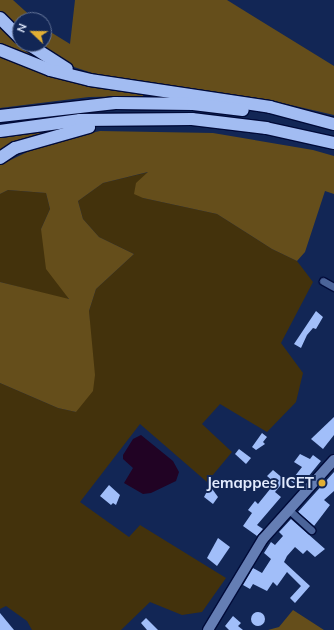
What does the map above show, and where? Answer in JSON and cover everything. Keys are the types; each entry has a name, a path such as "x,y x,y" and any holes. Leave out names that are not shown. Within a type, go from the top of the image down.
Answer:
{"highway":[{"path":"0,18 12,30"},
{"path":"0,50 50,70 130,86 270,106 334,124"},
{"path":"41,52 71,70 130,86"},
{"path":"0,116 78,105 153,103 231,108 334,128"},
{"path":"0,130 114,118 228,123 334,143"},
{"path":"0,158 15,148 43,138 97,126 114,118"}],"street":[{"path":"323,281 334,287"},
{"path":"208,630 263,539 334,460"},
{"path":"289,510 311,530"}],"shaded area":[{"path":"0,0 13,0 26,12 12,12 12,24 0,11"},
{"path":"75,0 227,0 334,66 334,115 265,99 98,75 68,65 46,52 52,52 52,33 70,44"},
{"path":"0,24 12,35 12,49 0,44"},
{"path":"21,52 32,52 35,55 34,57"},
{"path":"0,53 143,93 143,96 89,97 0,108"},
{"path":"42,131 41,134 0,154 0,137"},
{"path":"100,131 213,133 313,150 334,156 334,194 325,191 305,252 297,261 272,249 217,214 143,198 134,194 136,183 148,172 103,183 78,201 83,219 99,237 134,254 96,289 89,311 95,375 93,391 76,412 58,408 0,383 0,282 69,299 46,269 41,229 50,209 46,193 8,190 0,194 0,165 46,143"},
{"path":"149,172 143,198 217,214 272,249 297,261 313,282 281,343 303,373 296,402 267,432 220,404 202,424 232,452 207,482 140,424 80,502 129,537 140,525 226,578 202,612 182,615 150,602 121,630 32,630 27,621 6,606 0,609 0,383 58,408 76,412 90,339 89,311 96,289 134,254 99,237 83,219 78,201 103,183"},
{"path":"8,190 46,193 50,209 41,229 69,300 0,282 0,194"},
{"path":"141,435 173,461 179,472 176,481 151,493 143,494 124,483 133,468 123,459 123,455 133,439"},
{"path":"293,610 324,630 268,630 279,627"}],"building":[{"path":"316,311 323,317 316,329 313,328 307,335 301,348 294,344"},
{"path":"334,417 334,435 323,449 311,439"},
{"path":"262,433 267,437 263,442 265,444 256,450 252,447"},
{"path":"239,449 251,458 246,464 235,454"},
{"path":"300,454 310,459 313,455 321,461 299,488 291,481 302,467 294,462"},
{"path":"273,470 285,480 275,492 281,497 257,525 263,529 257,536 243,526 252,513 248,510 255,501 258,504 275,483 267,476"},
{"path":"334,472 334,491 324,500 330,505 314,526 298,512"},
{"path":"109,485 120,495 116,505 113,503 111,505 100,496"},
{"path":"210,486 218,497 213,504 204,497"},
{"path":"291,519 325,549 315,557 307,550 303,554 295,547 287,556 284,562 310,586 295,603 290,598 301,586 287,572 277,586 273,582 267,591 253,584 250,589 243,585 253,568 262,573 271,559 264,553 271,542 275,545 283,536 279,532"},
{"path":"218,538 230,547 217,566 207,558"},
{"path":"255,612 261,612 265,616 265,622 261,626 255,626 251,622 251,616"},
{"path":"0,613 14,630 0,630"},
{"path":"233,616 241,623 238,626 243,630 229,630 225,626"},
{"path":"146,618 158,630 147,630 141,623"}],"place":[{"name":"Jemappes ICET","path":"322,483"}]}
